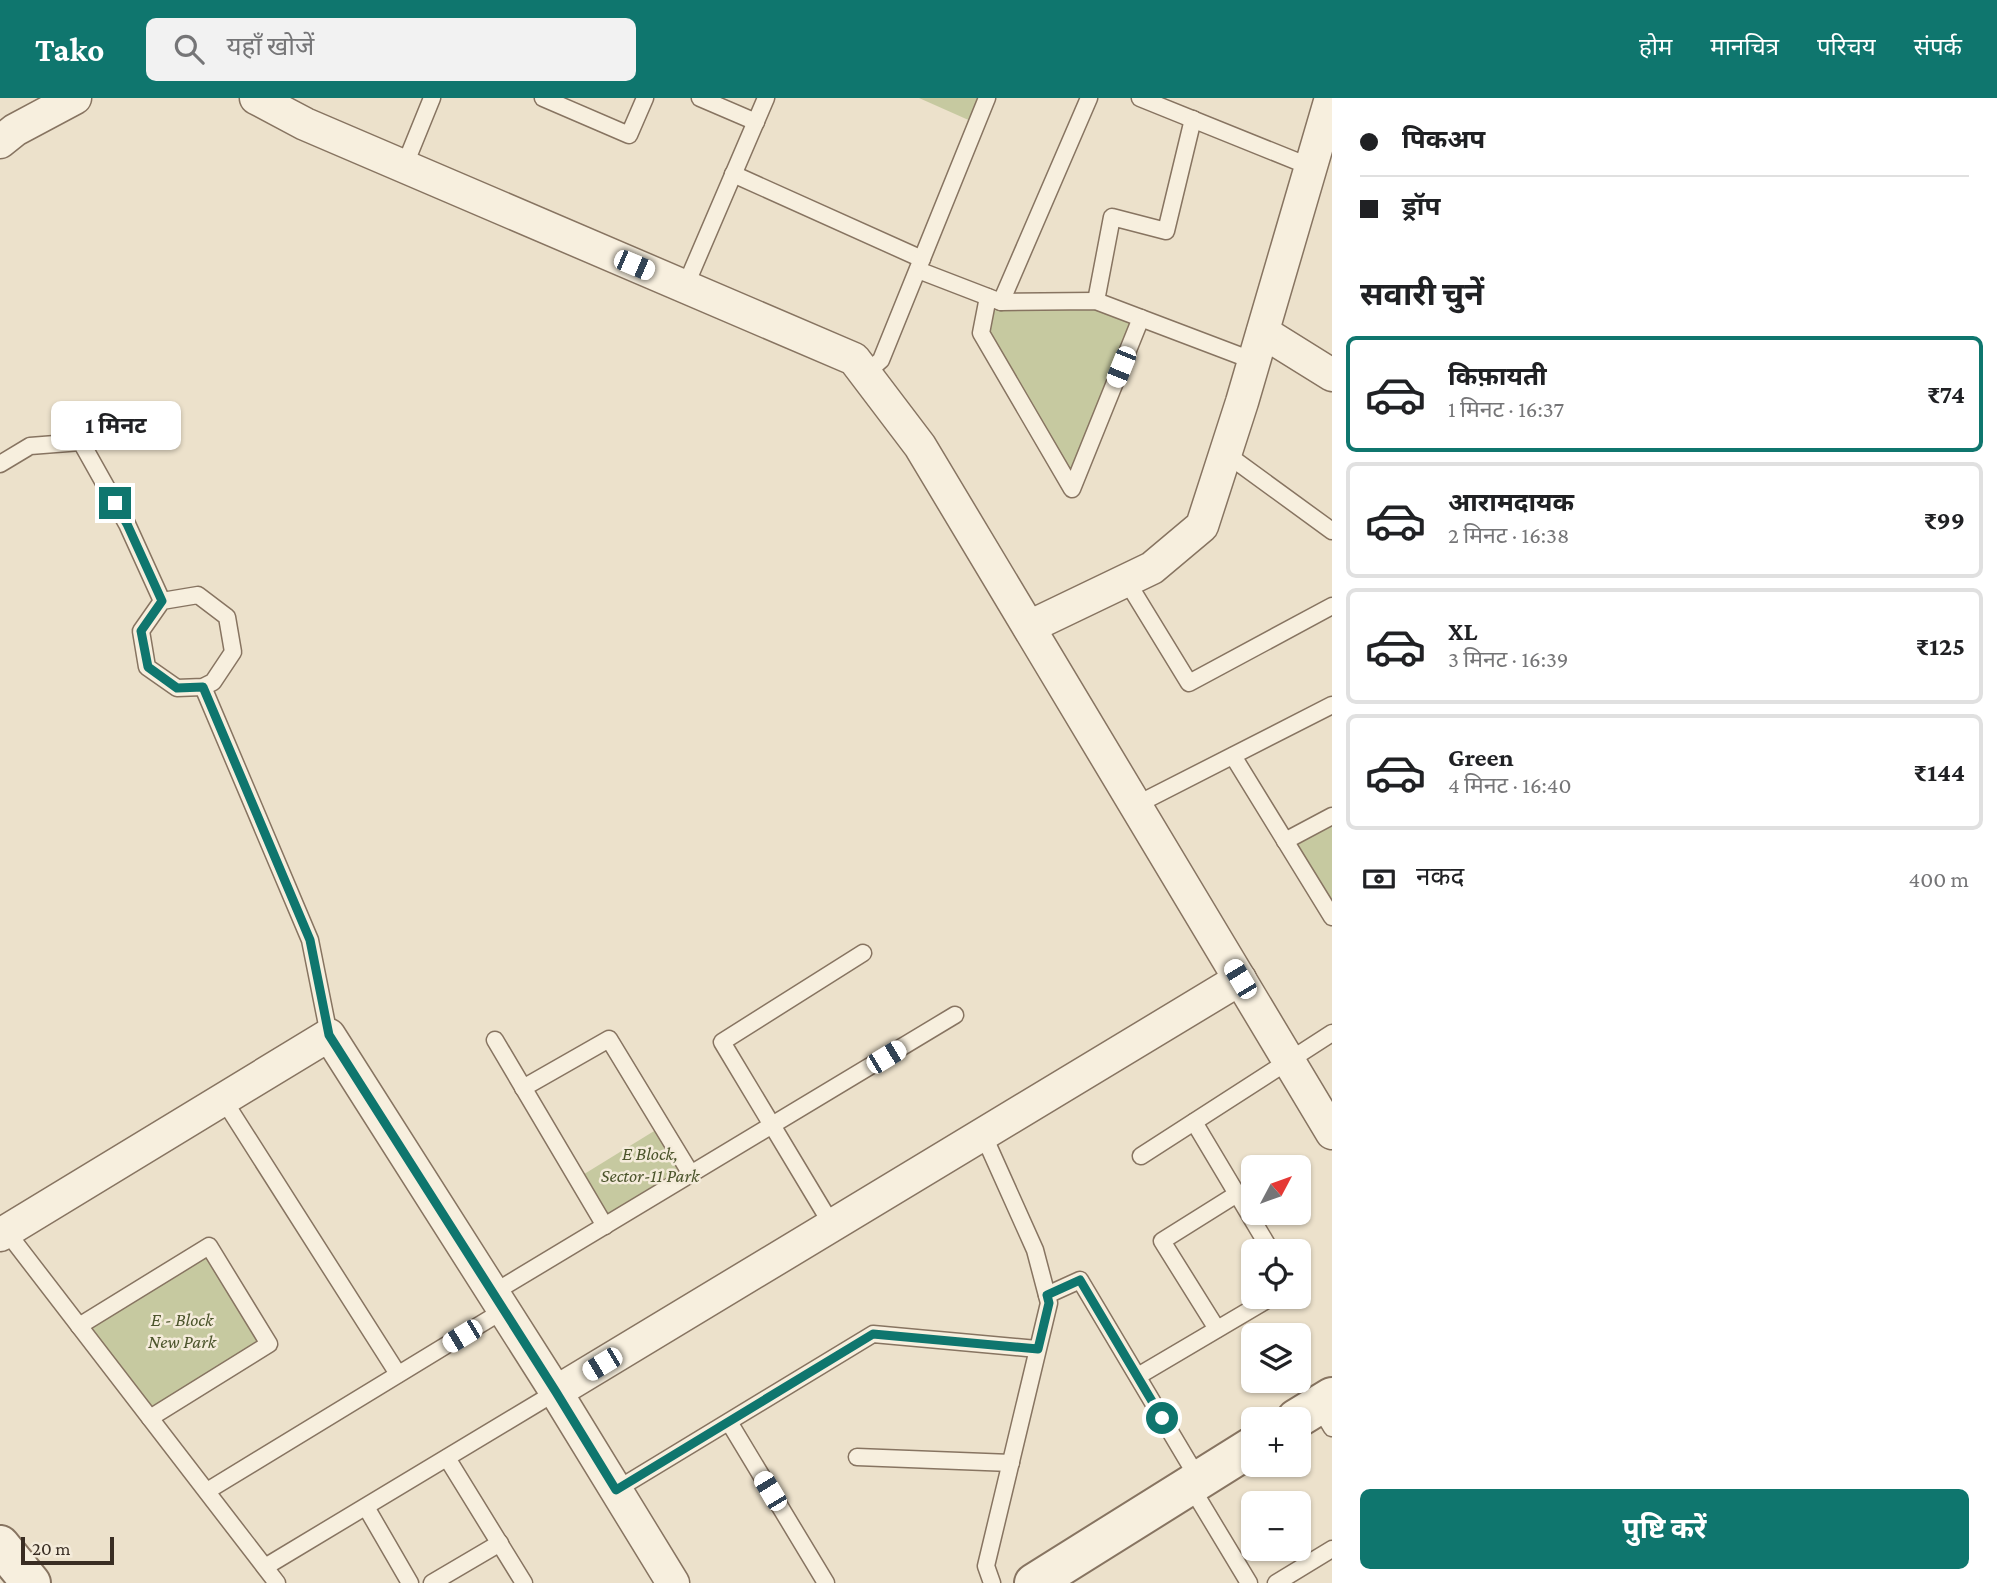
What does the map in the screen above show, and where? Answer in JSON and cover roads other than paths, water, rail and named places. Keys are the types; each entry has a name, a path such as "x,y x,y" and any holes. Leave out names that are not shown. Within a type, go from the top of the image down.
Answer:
{"street":[{"path":"0,142 15,130 75,98"},
{"path":"256,98 305,124 854,359 920,446 1332,1133"},
{"path":"1029,627 1152,568 1202,526 1331,98"},
{"path":"1258,346 1332,374"},
{"path":"556,1392 1240,979"},
{"path":"3,1233 329,1035 556,1392 673,1583"},
{"path":"1052,1578 1241,1454"},
{"path":"2,1550 31,1583"}],"lane":[{"path":"404,167 432,98"},
{"path":"543,98 629,135 645,98"},
{"path":"700,98 756,122"},
{"path":"685,287 766,98"},
{"path":"865,374 881,360 987,98"},
{"path":"1089,98 981,333 1072,489 1141,318"},
{"path":"1140,98 1311,167"},
{"path":"1096,301 1112,218 1166,231 1193,119"},
{"path":"733,174 995,299 1096,301 1141,318 1258,346"},
{"path":"0,464 30,446 81,442 127,524 162,601"},
{"path":"1225,453 1332,531"},
{"path":"1126,580 1189,683 1332,606"},
{"path":"198,596 227,617 233,652 213,682 203,687 177,688 148,667 141,631 162,601 198,596"},
{"path":"203,687 310,940 329,1035"},
{"path":"1136,805 1332,705"},
{"path":"1233,756 1332,917"},
{"path":"1285,841 1332,816"},
{"path":"832,1225 722,1042 863,953"},
{"path":"207,1491 398,1374 605,1226 955,1015"},
{"path":"1141,1156 1332,1033"},
{"path":"523,1087 609,1039 691,1174"},
{"path":"495,1040 605,1226"},
{"path":"223,1099 398,1374"},
{"path":"1194,1122 1264,1239"},
{"path":"983,1134 1035,1250 1049,1303 986,1566 992,1583"},
{"path":"1217,1329 1162,1241 1237,1194"},
{"path":"3,1233 79,1326 277,1583"},
{"path":"79,1326 209,1246 270,1344 150,1418"},
{"path":"1047,1295 1080,1280 1138,1377 1249,1583"},
{"path":"1138,1377 1251,1309"},
{"path":"616,1490 873,1334 1038,1349"},
{"path":"265,1567 556,1392"},
{"path":"729,1422 826,1583"},
{"path":"857,1457 1010,1463"},
{"path":"447,1458 524,1583"},
{"path":"366,1507 410,1583"},
{"path":"432,1583 500,1543"},
{"path":"1276,1583 1332,1549"}],"park label":[{"name":"E Block, Sector-11 Park","path":"650,1164"},
{"name":"E - Block New Park","path":"182,1330"}]}
